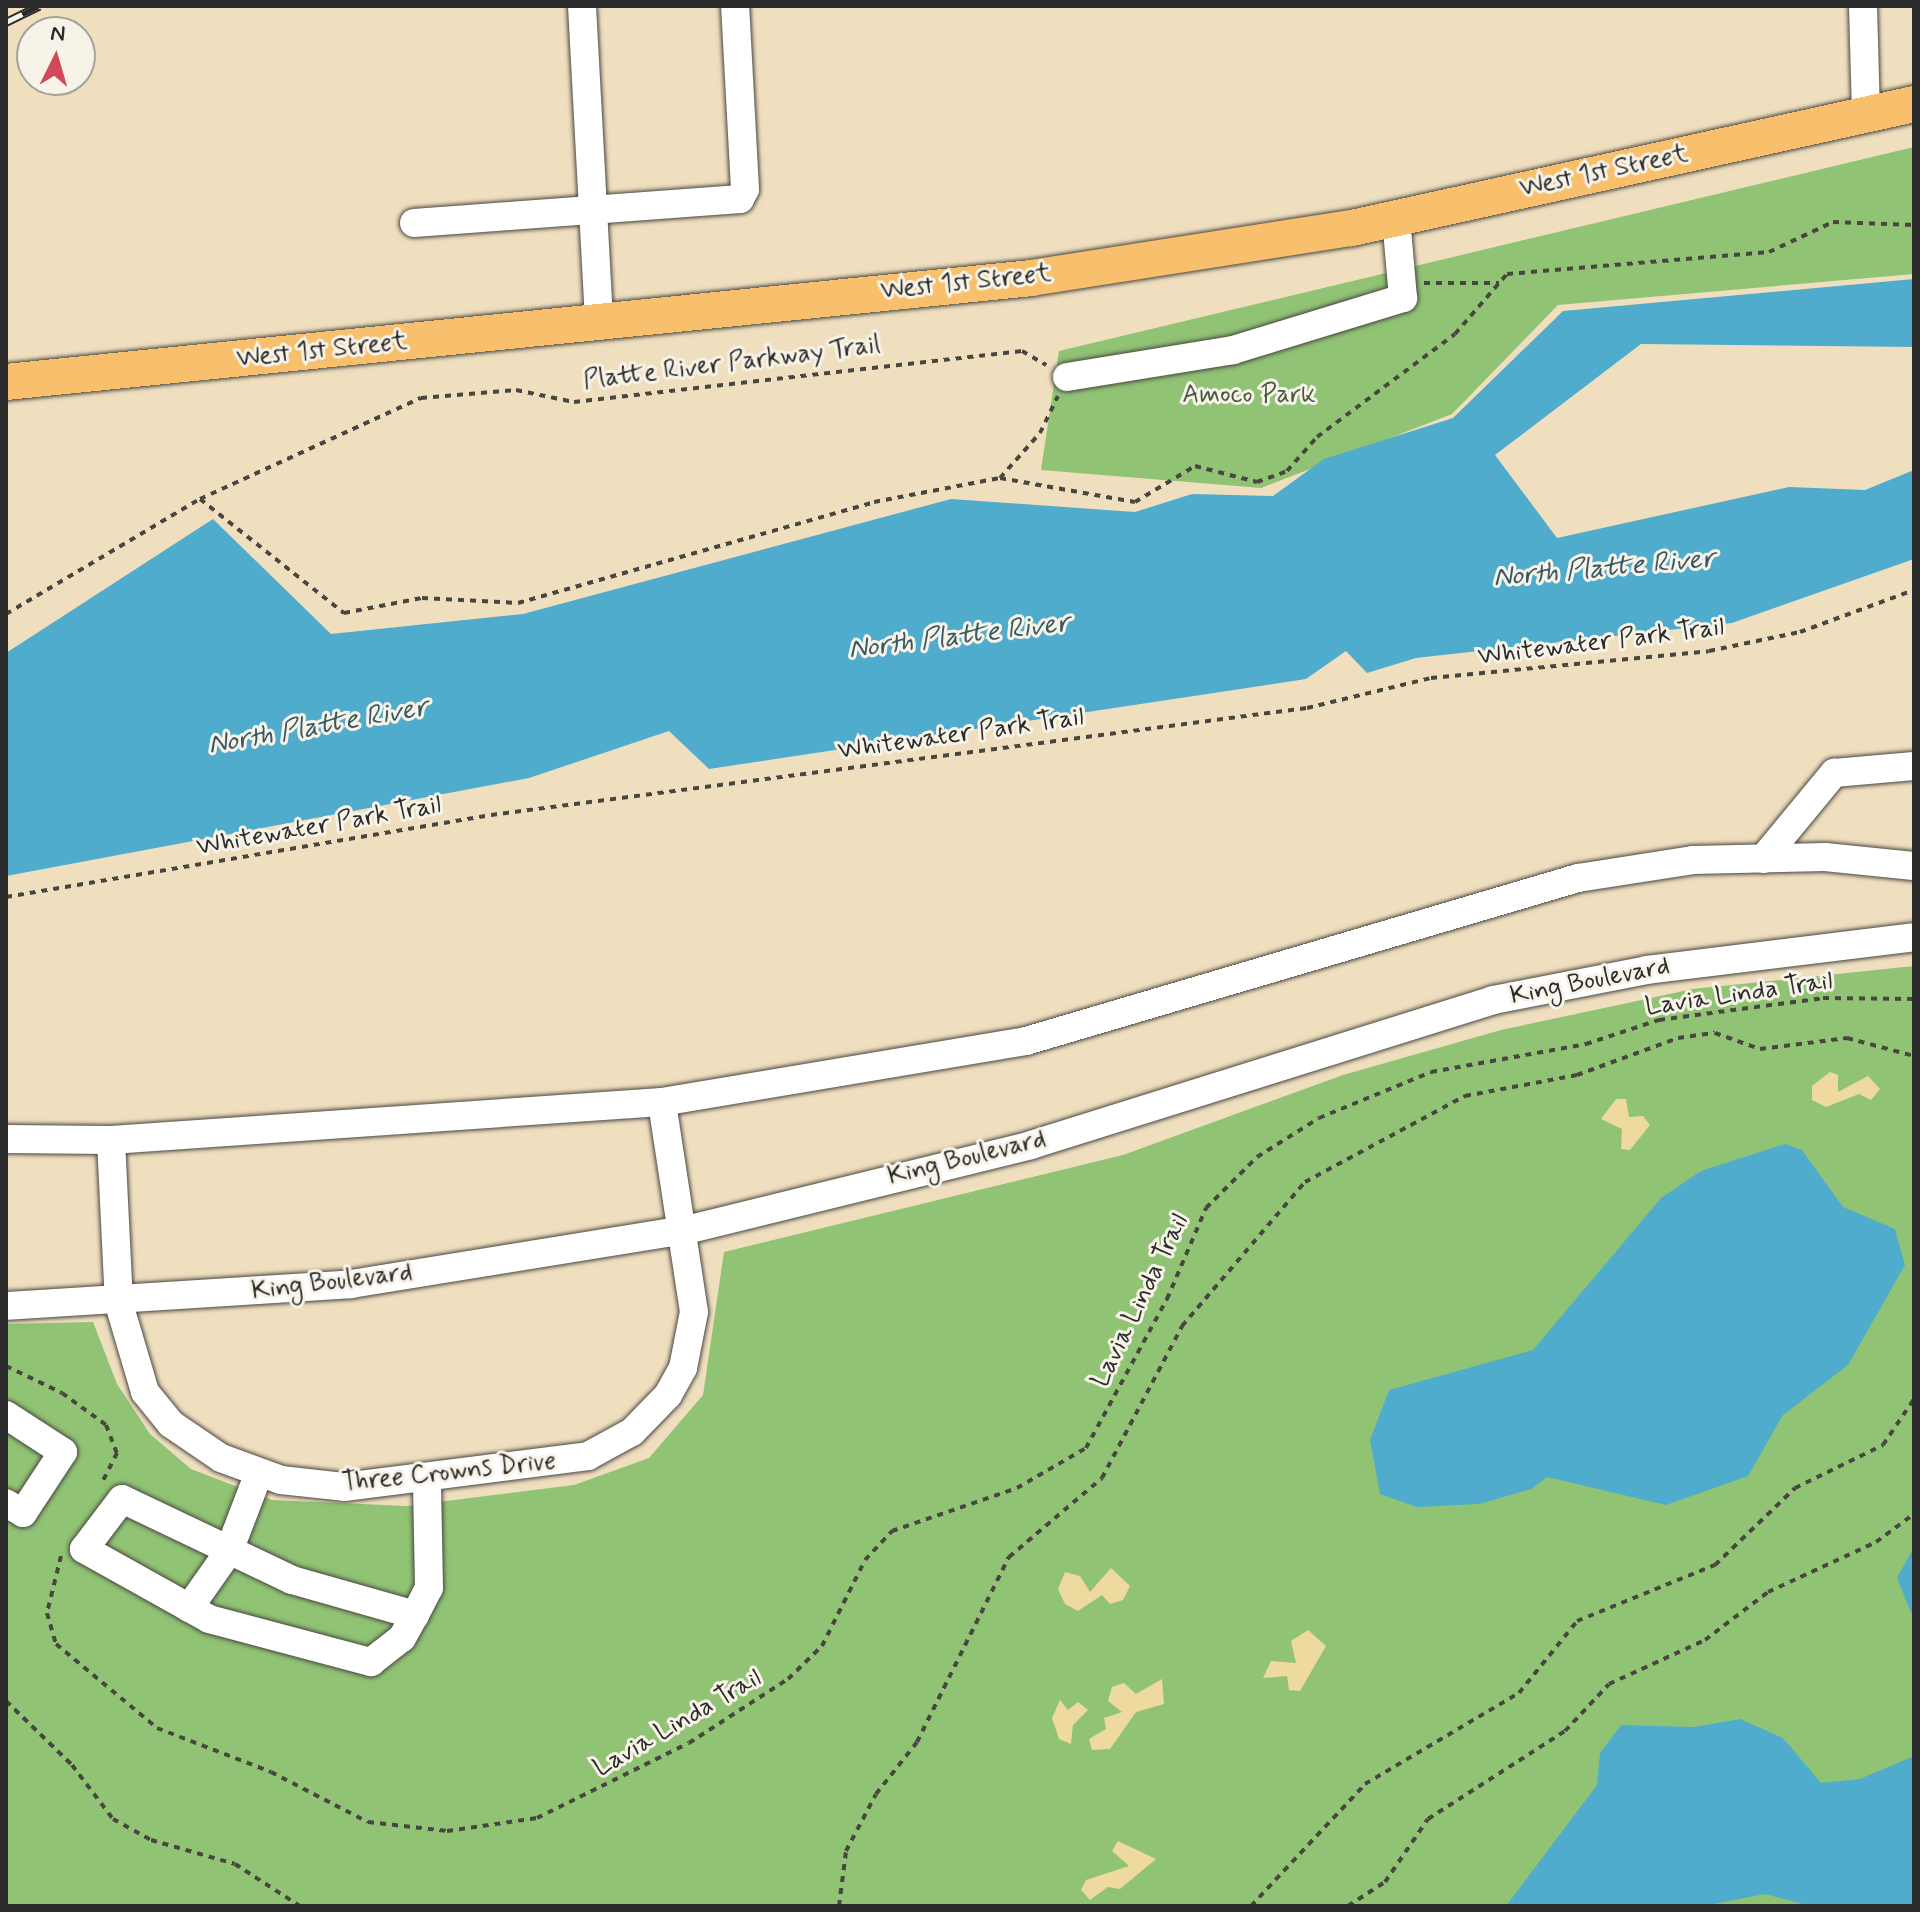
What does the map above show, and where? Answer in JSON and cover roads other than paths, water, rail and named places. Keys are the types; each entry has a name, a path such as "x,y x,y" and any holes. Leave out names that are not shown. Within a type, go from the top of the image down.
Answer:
{"main road":[{"name":"West 1st Street","path":"6,382 1031,278 1396,218 1914,104"}],"street":[{"path":"582,6 599,322"},
{"path":"414,223 592,212 744,195 735,6"},
{"path":"1863,6 1866,115"},
{"path":"1067,377 1233,350 1403,298 1396,218"},
{"path":"1763,859 1834,773 1914,766"},
{"path":"6,1139 111,1140 662,1102 1026,1041 1578,878 1693,860 1763,859 1914,866"},
{"name":"King Boulevard","path":"6,1306 119,1304 351,1284 686,1230 1031,1145 1493,1000 1647,970 1914,937"},
{"name":"Three Crowns Drive","path":"111,1140 119,1304 135,1371 152,1402 198,1447 259,1473 344,1487 427,1480 588,1456 648,1419 683,1368 691,1339 686,1230 662,1102"},
{"path":"6,1415 63,1452 23,1513 6,1503"},
{"path":"189,1608 229,1551 259,1473"},
{"path":"415,1615 292,1580 122,1499 84,1549 189,1608 371,1662 402,1638 415,1615 429,1588 427,1480"}],"water":[{"name":"North Platte River","path":"1914,279 1914,347 1641,344 1495,455 1557,538 1789,487 1865,490 1914,470 1914,559 1732,623 1416,658 1367,673 1346,651 1306,679 709,769 669,731 529,778 6,876 6,653 213,519 331,634 523,614 951,499 1135,512 1192,494 1273,496 1324,459 1453,418 1563,311"},
{"path":"1785,1144 1802,1150 1843,1207 1895,1229 1905,1265 1848,1365 1783,1415 1748,1476 1666,1505 1547,1477 1531,1489 1479,1504 1417,1507 1380,1494 1370,1440 1389,1390 1533,1350 1661,1198 1701,1171"},
{"path":"1914,1547 1914,1620 1897,1578"},
{"path":"1740,1719 1783,1738 1821,1783 1860,1779 1914,1756 1914,1906 1810,1906 1765,1894 1703,1906 1506,1906 1597,1785 1600,1753 1621,1725 1694,1727"}],"railway":[{"path":"6,22 39,6"}],"park label":[{"name":"Amoco Park","path":"1249,396"}]}
